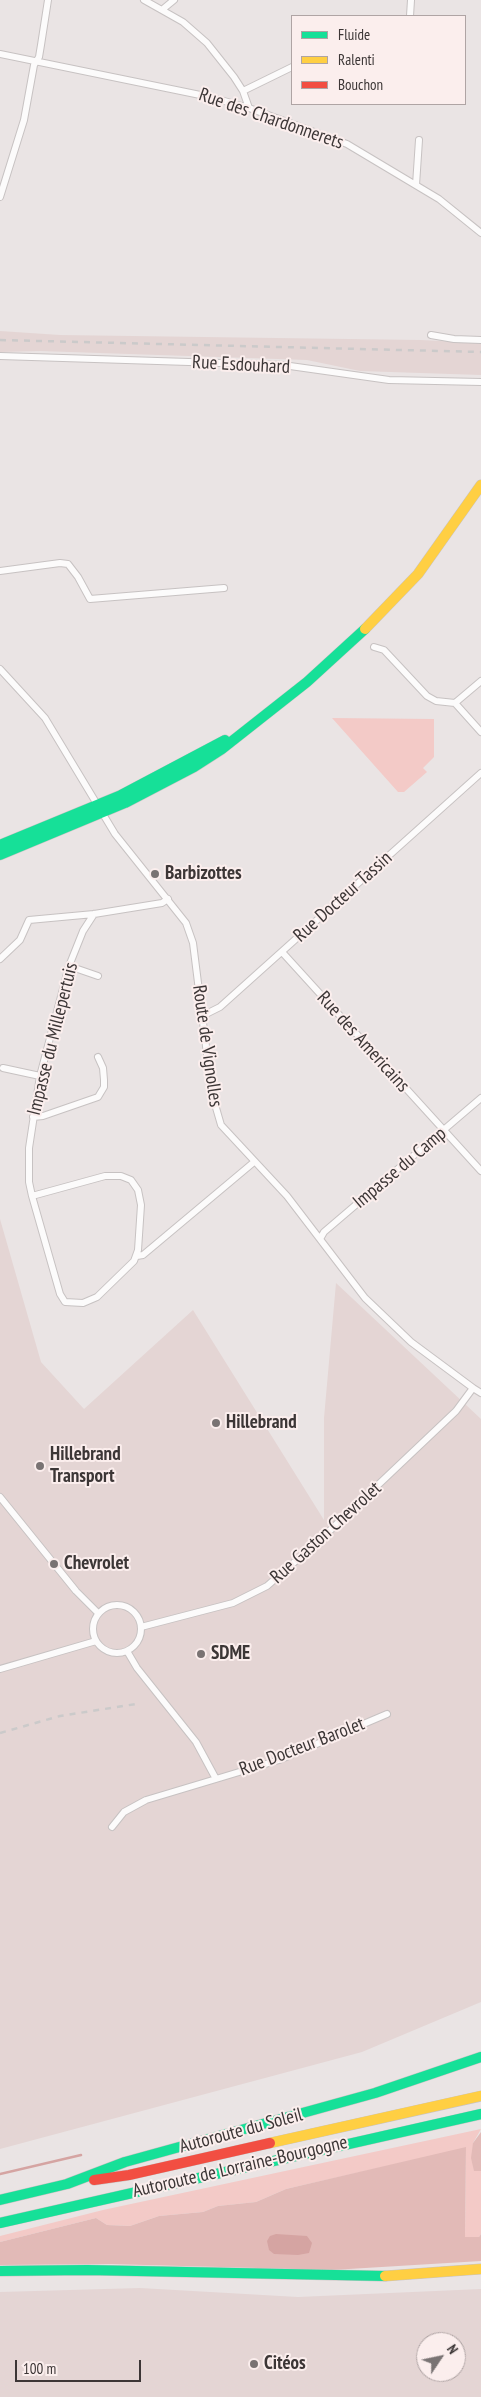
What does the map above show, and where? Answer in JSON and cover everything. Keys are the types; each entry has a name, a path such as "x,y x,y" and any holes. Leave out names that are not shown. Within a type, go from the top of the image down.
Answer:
{"main road":[{"path":"0,855 194,766 222,749 307,682 358,636 418,574 481,485"},
{"path":"0,846 99,810"},
{"name":"Autoroute du Soleil","path":"0,2200 66,2184 125,2162 367,2096 481,2057"},
{"name":"Autoroute de Lorraine-Bourgogne","path":"66,2184 128,2174 481,2096"},
{"name":"Autoroute de Lorraine-Bourgogne","path":"0,2223 481,2114"},
{"path":"0,2271 87,2270 345,2277 411,2275 481,2269"}],"street":[{"path":"0,197 24,120 48,0"},
{"path":"144,0 183,22 207,43 243,91 249,108"},
{"path":"163,9 174,0"},
{"path":"410,15 411,0"},
{"name":"Rue des Chardonnerets","path":"0,54 178,89 249,108 347,144 439,199 481,233"},
{"path":"243,91 291,67"},
{"path":"416,185 419,140"},
{"path":"431,334 454,339 481,340"},
{"name":"Rue Esdouhard","path":"0,356 284,365 389,380 481,382"},
{"path":"0,571 60,563 68,564 78,577 90,599 224,588"},
{"path":"374,647 380,648 388,654 427,696 441,703 455,703 481,680"},
{"name":"Route de Vignolles","path":"0,669 45,718 67,750 99,810 119,840 168,899 186,924 193,944 212,1094 222,1125 287,1196 376,1310 411,1342 470,1387 481,1393"},
{"path":"455,703 481,732"},
{"name":"Rue Docteur Tassin","path":"202,1016 220,1007 481,773"},
{"path":"0,959 20,940 29,920 94,914 162,903 168,899"},
{"name":"Impasse du Millepertuis","path":"94,914 83,931 69,966 40,1076 28,1148 32,1196 60,1294 65,1302 83,1303 91,1300 126,1271 137,1256"},
{"name":"Rue des Americains","path":"282,952 481,1171"},
{"path":"69,966 98,976"},
{"path":"33,1117 43,1116 98,1097 104,1088 103,1068 98,1057"},
{"path":"3,1068 40,1076"},
{"name":"Impasse du Camp","path":"320,1239 324,1232 481,1098"},
{"path":"32,1196 105,1176 121,1176 131,1180 138,1190 141,1205 137,1256 143,1255 254,1162"},
{"name":"Rue Gaston Chevrolet","path":"141,1627 233,1603 267,1586 322,1538 456,1411 470,1387"},
{"path":"0,1497 76,1591 98,1613"},
{"path":"112,1605 128,1608 134,1612 141,1627 138,1641 127,1651 113,1653 106,1651 96,1641 92,1627 98,1613 112,1605"},
{"path":"0,1669 96,1641"},
{"name":"Rue Docteur Barolet","path":"127,1651 137,1668 196,1742 216,1780"},
{"name":"Rue Docteur Barolet","path":"112,1827 124,1812 146,1800 279,1760 387,1714"}],"shaded area":[{"path":"0,331 60,335 421,340 481,343 481,375 360,371 307,360 40,351 0,352"},
{"path":"332,718 434,719 434,757 423,768 427,772 404,792 398,792"},
{"path":"0,1219 41,1362 84,1409 193,1310 324,1520 324,1418 336,1283 481,1419 481,2002 362,2052 0,2149"},
{"path":"481,2129 473,2143 474,2171 481,2171 481,2234 479,2237 465,2237 466,2148 286,2189 256,2202 218,2206 203,2212 159,2216 130,2226 107,2225 96,2218 0,2242 0,2236 103,2210"},
{"path":"481,2132 481,2171 474,2171 471,2158 473,2143"},
{"path":"466,2147 465,2237 479,2237 481,2234 481,2261 332,2270 108,2264 0,2265 0,2242 96,2218 107,2225 130,2226 159,2216 203,2212 218,2206 256,2202 286,2189"},
{"path":"276,2234 307,2236 312,2243 309,2253 298,2255 274,2254 269,2250 267,2241 270,2236"},
{"path":"140,2288 298,2297 481,2289 481,2397 0,2397 0,2292"}],"waterway":[{"path":"0,2174 81,2155"}],"railway":[{"path":"0,340 481,352"},
{"path":"0,1733 60,1716 136,1704"}],"traffic: fast":[{"path":"0,855 125,803 194,767 222,749 307,682 365,629"},
{"path":"0,845 121,795 225,740"},
{"path":"0,2200 67,2184 125,2162 375,2093 481,2057"},
{"path":"0,2223 481,2114"},
{"path":"0,2271 87,2270 385,2276"}],"traffic: slow":[{"path":"365,629 418,574 481,485"},
{"path":"270,2143 481,2096"},
{"path":"385,2276 481,2269"}],"traffic: jam":[{"path":"94,2180 129,2175 270,2143"}],"place":[{"name":"Barbizottes","path":"155,874"},
{"name":"Hillebrand","path":"216,1423"},
{"name":"Hillebrand Transport","path":"40,1466"},
{"name":"Chevrolet","path":"54,1564"},
{"name":"SDME","path":"201,1654"},
{"name":"Citéos","path":"254,2364"}]}
